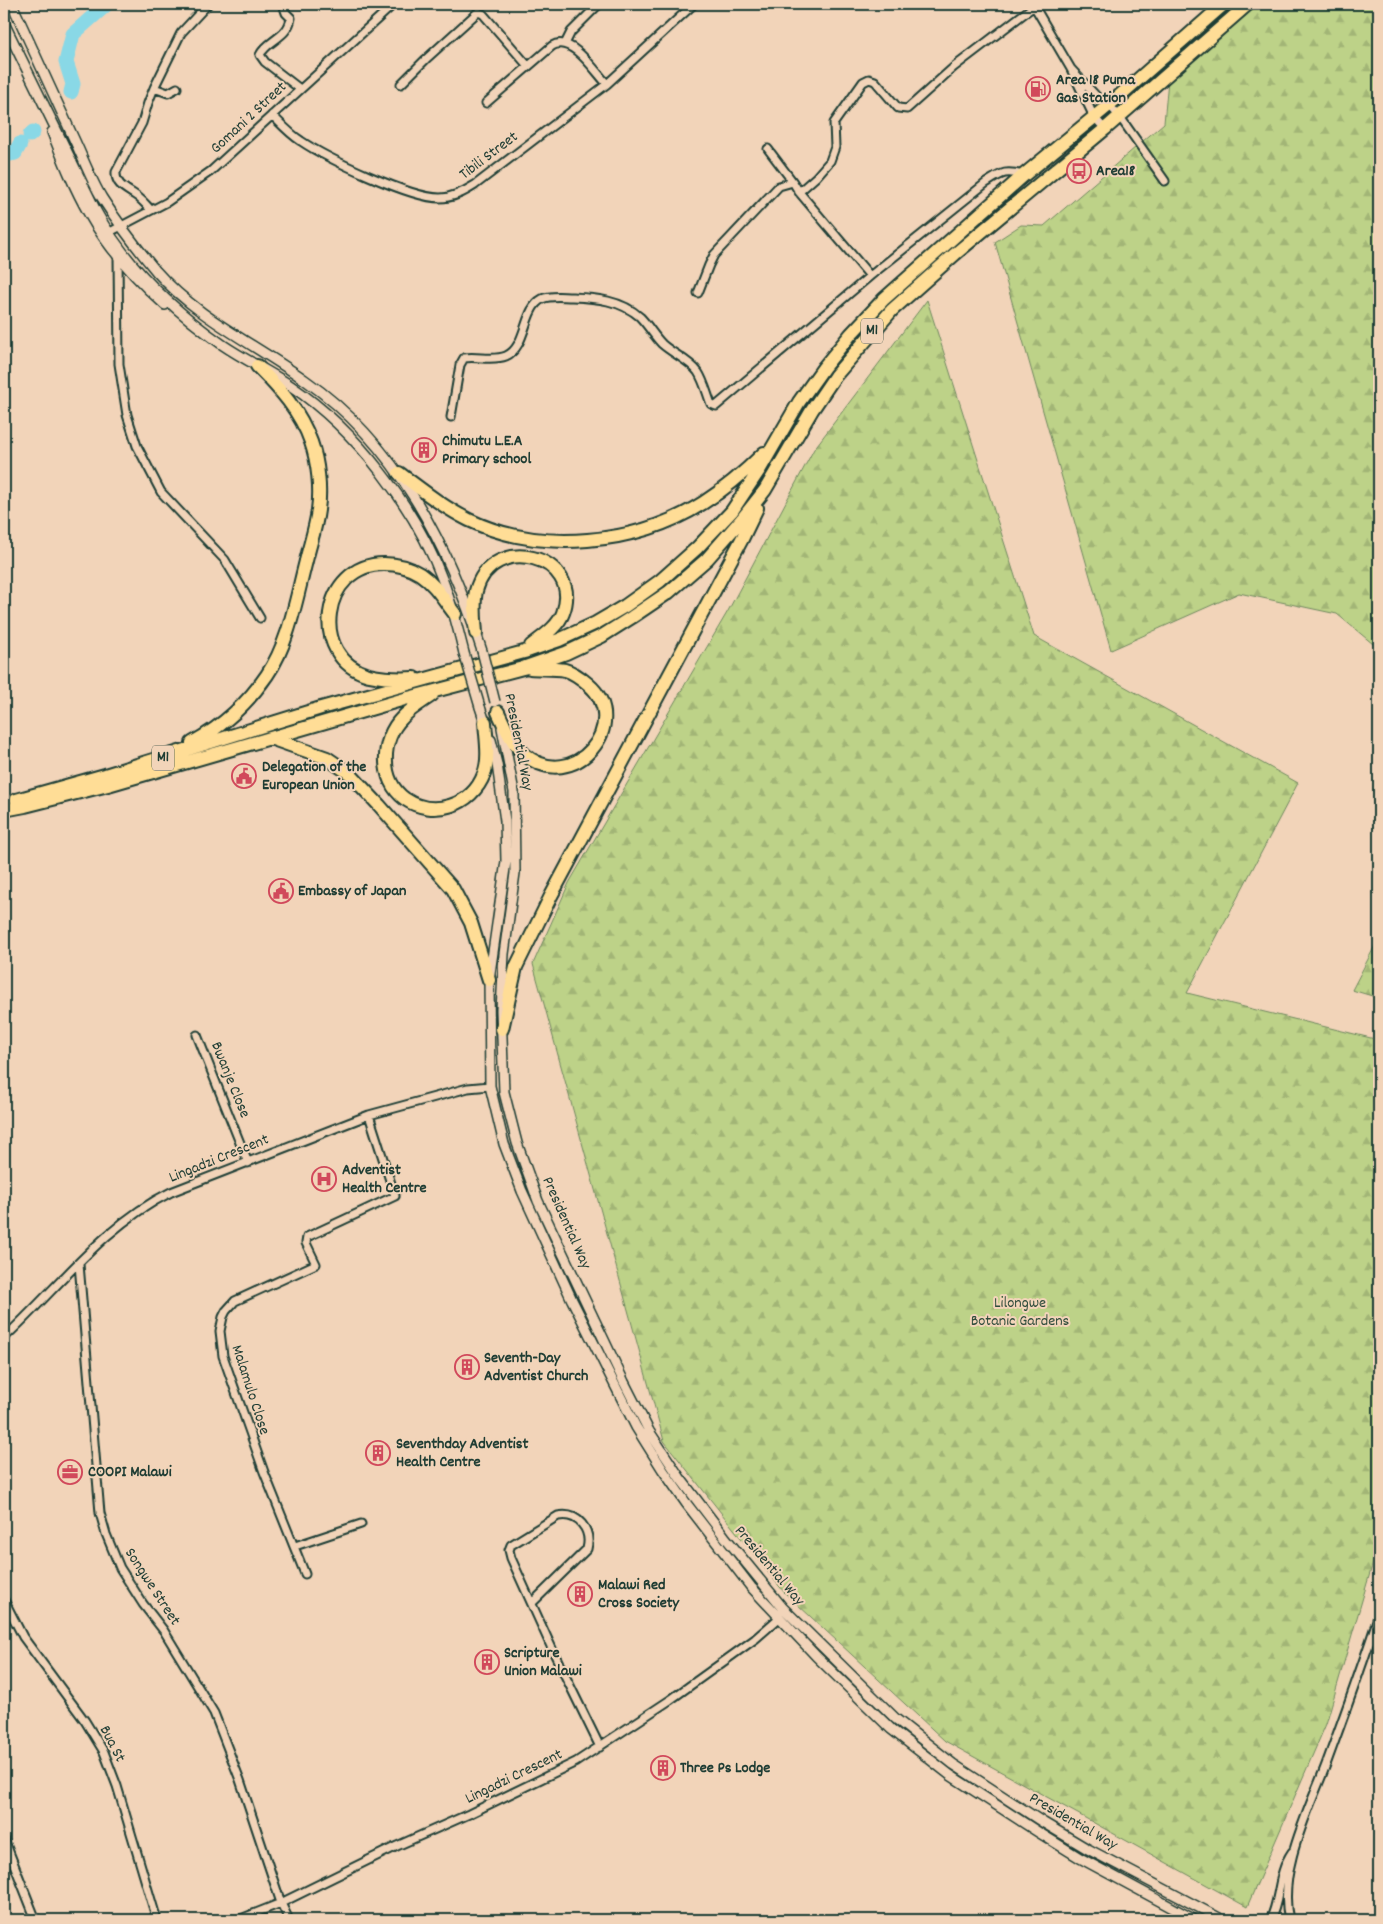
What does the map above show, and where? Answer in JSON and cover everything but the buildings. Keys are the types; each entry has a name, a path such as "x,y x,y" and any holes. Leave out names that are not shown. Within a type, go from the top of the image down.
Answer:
{"highway":[{"name":"M1","path":"4,803 172,755 321,708 524,652 559,640 596,623 660,581 697,548 732,511 760,469 799,402 824,367 874,309 1024,175 1109,105 1224,4"},
{"name":"M1","path":"4,810 72,795 523,668 566,653 602,636 669,592 707,559 765,490 812,410 835,376 884,319 954,254 1120,117 1181,61 1248,4"},
{"path":"172,755 210,733 244,703 267,675 284,641 289,626 318,509 318,476 312,443 300,417 282,391 258,366"},
{"path":"399,473 435,500 470,520 508,533 544,540 588,540 631,534 669,520 702,504 745,472 779,438"},
{"path":"502,1029 516,968 527,944 742,539 765,490"},
{"path":"476,633 474,606 480,581 497,562 523,555 534,557 546,563 557,573 562,583 565,606 562,615 552,629 524,652"},
{"path":"435,676 388,678 367,674 352,666 340,656 329,628 330,612 334,597 348,577 359,569 375,564 391,564 407,567 420,574 434,586 454,614"},
{"path":"496,707 510,737 523,753 548,767 565,766 578,762 590,752 598,741 603,728 603,713 600,698 591,687 580,678 565,670 523,668"},
{"path":"441,690 402,717 388,739 386,761 388,775 404,798 412,803 434,808 447,807 461,802 471,795 484,773 487,745 485,722"},
{"path":"270,738 326,758 349,773 379,804 453,889 471,923 489,980"}],"main road":[{"name":"Presidential Way","path":"12,4 101,197 157,272 195,307 248,344 307,381 335,404 366,434 399,473 438,538 453,571 482,651 514,792 515,874 504,954 502,1029 504,1092 517,1143 538,1201 649,1431 680,1478 725,1537 784,1608 896,1719 923,1742 1044,1824 1223,1920"},
{"path":"4,24 89,215 118,256 150,292 172,312 224,345"},
{"path":"28,76 108,233 170,302 224,345"},
{"name":"Presidential Way","path":"224,345 292,387 322,411 360,446 392,487 427,544 443,579 497,764 505,821 506,861 489,980 490,1086 504,1144 522,1191 576,1309 636,1427 663,1470 751,1587 872,1712 921,1754 950,1775 1072,1853 1195,1920"}],"street":[{"path":"151,210 139,198 120,186 116,177 119,164 142,122 154,88 181,33 208,4"},
{"path":"283,4 286,13 291,18 289,25 260,55 265,62 300,89"},
{"name":"Gomani 2 Street","path":"108,233 167,202 211,171 394,4"},
{"path":"565,44 567,37 576,25 599,4"},
{"name":"Tibili Street","path":"272,115 301,142 358,170 394,186 422,195 449,198 475,185 607,84 694,4"},
{"path":"799,192 816,178 830,161 834,147 834,123 863,82 869,79 875,81 898,108 907,109 954,67 1033,5 1071,69 1094,117 1105,129"},
{"path":"401,84 478,12 483,14 528,66"},
{"path":"486,103 555,44 565,44 576,50 607,84"},
{"path":"1071,69 1097,97 1109,105 1120,117 1165,181"},
{"path":"154,88 168,94 177,88"},
{"path":"768,149 799,192 870,276"},
{"path":"451,417 460,365 464,358 473,356 496,358 506,356 513,351 534,308 540,300 549,297 605,300 623,306 639,316 661,342 699,373 711,404 716,406 870,276 1002,172 1024,175"},
{"path":"698,292 714,255 779,186 793,182"},
{"path":"118,256 120,364 127,414 137,446 161,492 225,560 260,618"},
{"name":"Bwanje Close","path":"197,1035 248,1163"},
{"name":"Lingadzi Crescent","path":"4,1338 107,1235 149,1203 171,1192 369,1115 468,1088 490,1086"},
{"name":"Malamulo Close","path":"305,1574 254,1445 223,1356 220,1343 222,1324 226,1311 235,1301 316,1264 306,1243 307,1237 395,1196 369,1115"},
{"name":"Songwe Street","path":"79,1264 100,1513 106,1534 120,1568 143,1604 164,1631 214,1713 240,1780 281,1903 289,1920"},
{"path":"532,1603 587,1549 589,1542 586,1531 577,1518 565,1515 558,1516 511,1545 509,1550 511,1558 554,1653 600,1747"},
{"path":"294,1546 360,1524"},
{"name":"Bua St","path":"4,1600 23,1637 85,1721 104,1752 118,1786 157,1920"},
{"path":"1270,1920 1274,1912 1283,1868 1294,1850 1367,1654 1379,1614"},
{"name":"Lingadzi Crescent","path":"238,1920 281,1903 397,1846 469,1814 549,1775 600,1747 748,1645 779,1618"},
{"path":"4,1839 36,1920"},
{"path":"1289,1920 1287,1900 1294,1850"}],"green space":[{"path":"1254,4 1379,4 1379,649 1337,614 1239,593 1111,650 995,242 1021,225 1044,226 1164,123 1168,80"},
{"name":"Lilongwe Botanic Gardens","path":"927,300 1034,636 1298,783 1187,993 1379,1040 1379,1542 1326,1724 1247,1907 945,1741 784,1592 664,1441 533,964 569,883 728,611 814,449"},
{"path":"1379,938 1379,998 1352,990"}],"waterway":[{"path":"71,92 73,84 66,62 73,34 107,4"},
{"path":"30,135 33,132"},
{"path":"4,155 15,153 20,144"}],"place":[{"name":"Area 18 Puma Gas Station","path":"1038,89"},
{"name":"Area18","path":"1079,171"},
{"name":"Chimutu L.E.A Primary school","path":"424,450"},
{"name":"Delegation of the European Union","path":"244,776"},
{"name":"Embassy of Japan","path":"281,891"},
{"name":"Adventist Health Centre","path":"324,1179"},
{"name":"Seventh-Day Adventist Church","path":"467,1367"},
{"name":"Seventhday Adventist Health Centre","path":"378,1453"},
{"name":"COOPI Malawi","path":"70,1472"},
{"name":"Malawi Red Cross Society","path":"580,1594"},
{"name":"Scripture Union Malawi","path":"487,1662"},
{"name":"Three Ps Lodge","path":"663,1768"}]}
